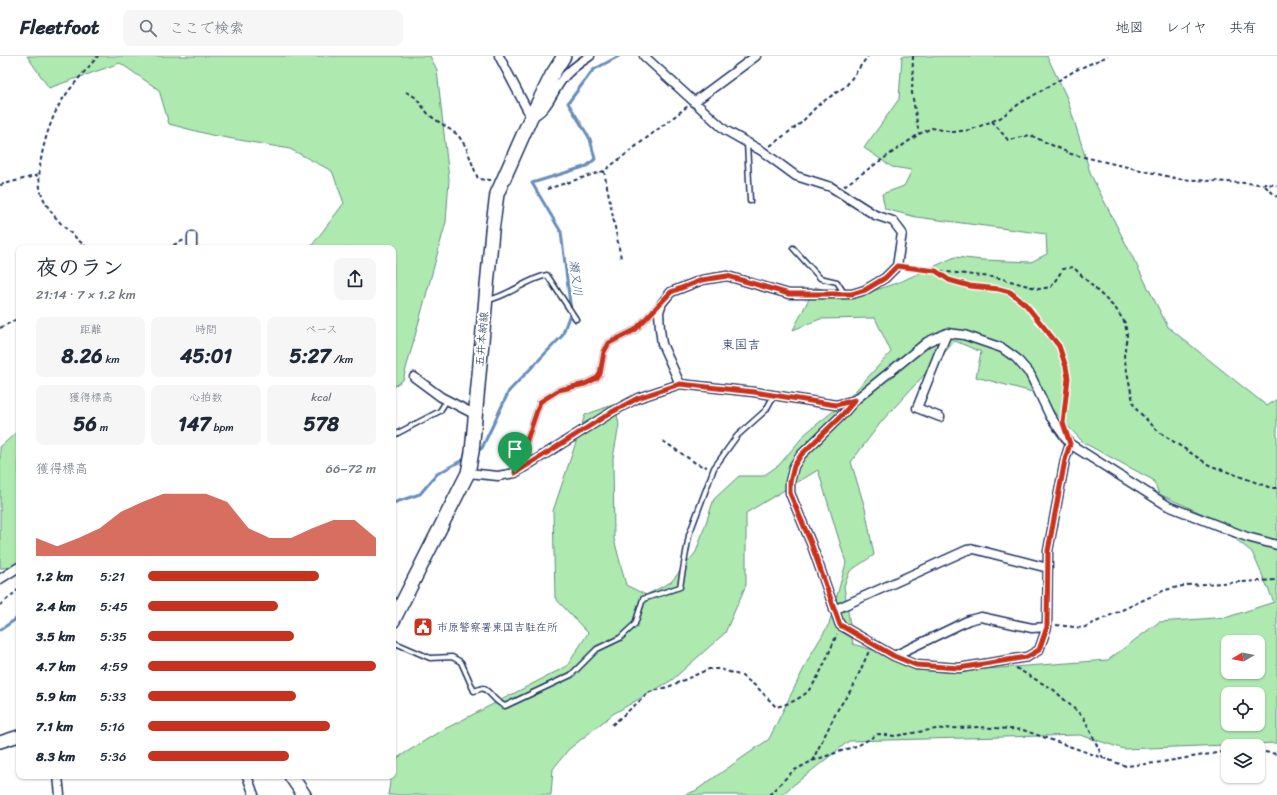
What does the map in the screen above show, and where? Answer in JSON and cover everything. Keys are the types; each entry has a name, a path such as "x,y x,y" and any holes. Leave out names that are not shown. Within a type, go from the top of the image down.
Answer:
{"main road":[{"name":"五井本納線","path":"396,615 468,473 471,464 493,215 497,194 531,117 552,75 564,56"},
{"path":"0,742 16,737"},
{"path":"293,779 304,795"}],"street":[{"path":"499,56 531,117 540,113 562,80 577,65 590,56"},
{"path":"644,56 725,130 762,151 796,176 831,187 875,215 892,221 902,233 897,266 885,278 865,290 852,294 789,294 727,276 702,280 671,292 662,303 659,312 662,344 680,384"},
{"path":"694,102 756,56"},
{"path":"192,236 192,245"},
{"path":"940,417 917,408 947,333"},
{"path":"1070,444 1065,460 1048,551 1047,627 1039,650 1027,657 959,668 916,665 894,656 840,625 811,543 790,493 790,482 794,466 801,455 843,414 855,400 927,342 947,333 964,335 1002,348 1016,358 1030,374 1050,416 1070,444 1168,506 1247,537 1277,545"},
{"path":"414,377 447,400 476,415"},
{"path":"468,473 498,476 515,473 612,412 638,398 680,384 774,395 836,405 855,400"},
{"path":"834,610 967,550 974,550 1048,568"},
{"path":"0,579 16,569"},
{"path":"894,656 969,620 981,617 1032,628 1047,627"},
{"path":"58,779 60,795"},
{"path":"248,779 254,795"}],"lane":[{"path":"746,142 750,201"},
{"path":"793,248 820,278 837,282 844,294"},
{"path":"486,300 502,297 514,289 547,275 576,319"},
{"path":"515,473 517,460 527,440 540,402 559,390 585,384 597,378 600,374 604,352 609,343 635,330 662,303"},
{"path":"396,643 430,658 452,657 461,662 474,691 483,688 488,691 496,702 505,706 571,675 597,649 620,638 635,624 643,599 680,587 689,535 714,468 737,436 766,410 774,395"},
{"path":"396,434 440,412 447,400"}],"path":[{"path":"84,245 56,219 41,192 38,170 46,136 64,97 98,56"},
{"path":"762,151 801,123 818,105 846,86 868,56"},
{"path":"913,56 912,93 919,134"},
{"path":"837,191 919,134 932,128 954,132 970,130 992,121 1076,70 1108,56"},
{"path":"406,92 418,100 429,115 458,135 466,146 478,179 502,180"},
{"path":"547,188 604,171 694,102"},
{"path":"992,121 1008,140 1030,135 1071,154 1179,179 1265,186 1277,185"},
{"path":"604,171 621,258"},
{"path":"0,185 39,175"},
{"path":"1265,186 1277,197"},
{"path":"173,245 192,236"},
{"path":"897,266 999,278 1039,289 1051,287 1063,269 1073,267 1116,309 1125,323 1127,335 1124,356 1134,407 1159,432 1209,465 1271,488 1277,488"},
{"path":"936,271 949,280 970,286 999,289 1010,292 1026,305 1059,346 1066,367 1068,378 1063,423"},
{"path":"0,328 16,320"},
{"path":"663,441 697,464 714,468"},
{"path":"1047,627 1054,625 1083,628 1166,590 1187,586 1277,580"},
{"path":"0,605 16,592"},
{"path":"612,725 650,692 668,687 709,669 720,669 742,676 758,687 776,706 790,702 805,694 815,680 832,646 840,625"},
{"path":"812,761 838,709 853,687 872,643"},
{"path":"1002,661 1054,690 1084,718 1103,758"},
{"path":"769,795 793,771 812,761 859,745 878,734 895,736 936,729 979,727 1023,730 1126,766 1156,763 1221,752"},
{"path":"1265,752 1277,754"}],"green space":[{"path":"27,56 430,56 437,70 449,179 446,222 403,380 396,385 396,245 312,245 344,203 332,171 290,149 211,135 169,124 159,90 120,63 49,88"},
{"path":"902,56 1047,56 1067,98 1091,175 1168,327 1267,406 1277,399 1277,743 1265,743 1265,739 1221,739 1221,745 1124,749 1080,735 849,741 781,795 684,795 695,791 769,739 810,656 829,624 846,563 818,470 746,513 746,585 725,633 672,680 613,714 568,750 553,769 551,795 388,795 391,779 396,779 396,759 437,733 567,666 588,633 555,598 553,511 585,415 615,404 619,425 613,458 614,539 626,585 646,595 671,582 696,552 714,499 739,476 763,476 779,465 806,433 846,401 891,352 875,318 820,319 793,330 815,287 853,298 902,281 955,257 1031,262 1047,254 1046,234 916,217 885,209 882,194 904,186 912,170 892,167 864,148 899,99","holes":["955,341 981,352 976,377 1036,393 1084,443 1153,480 1159,494 1203,514 1252,552 1274,602 1228,617 1159,622 1108,660 946,672 853,644 844,586 850,571 874,555 865,508 851,462 882,421"]},
{"path":"16,433 16,568 0,568 0,447"}],"waterway":[{"name":"瀬又川","path":"476,452 482,448 509,391 562,336 571,311 561,232 532,183 587,166 595,159 590,139 568,103 593,70 619,56"},
{"name":"瀬又川","path":"396,502 420,494 437,474 468,457"},
{"name":"瀬又川","path":"0,630 16,619"}],"place":[{"name":"市原警察署東国吉駐在所","path":"423,627"}],"district":[{"name":"東国吉","path":"741,344"}],"route":[{"path":"897,266 936,271 949,280 970,286 999,289 1010,292 1026,305 1059,346 1066,367 1068,378 1063,408 1063,423 1070,444 1065,460 1048,551 1047,627 1039,650 1027,657 959,668 916,665 894,656 888,651 840,625 811,543 790,493 790,482 794,466 801,455 843,414 855,400 836,405 754,392 680,384 638,398 612,412 515,473 517,460 527,440 540,402 559,390 585,384 597,378 600,374 604,352 609,343 635,330 671,292 702,280 727,276 789,294 852,294 865,290 885,278 897,266"}]}
